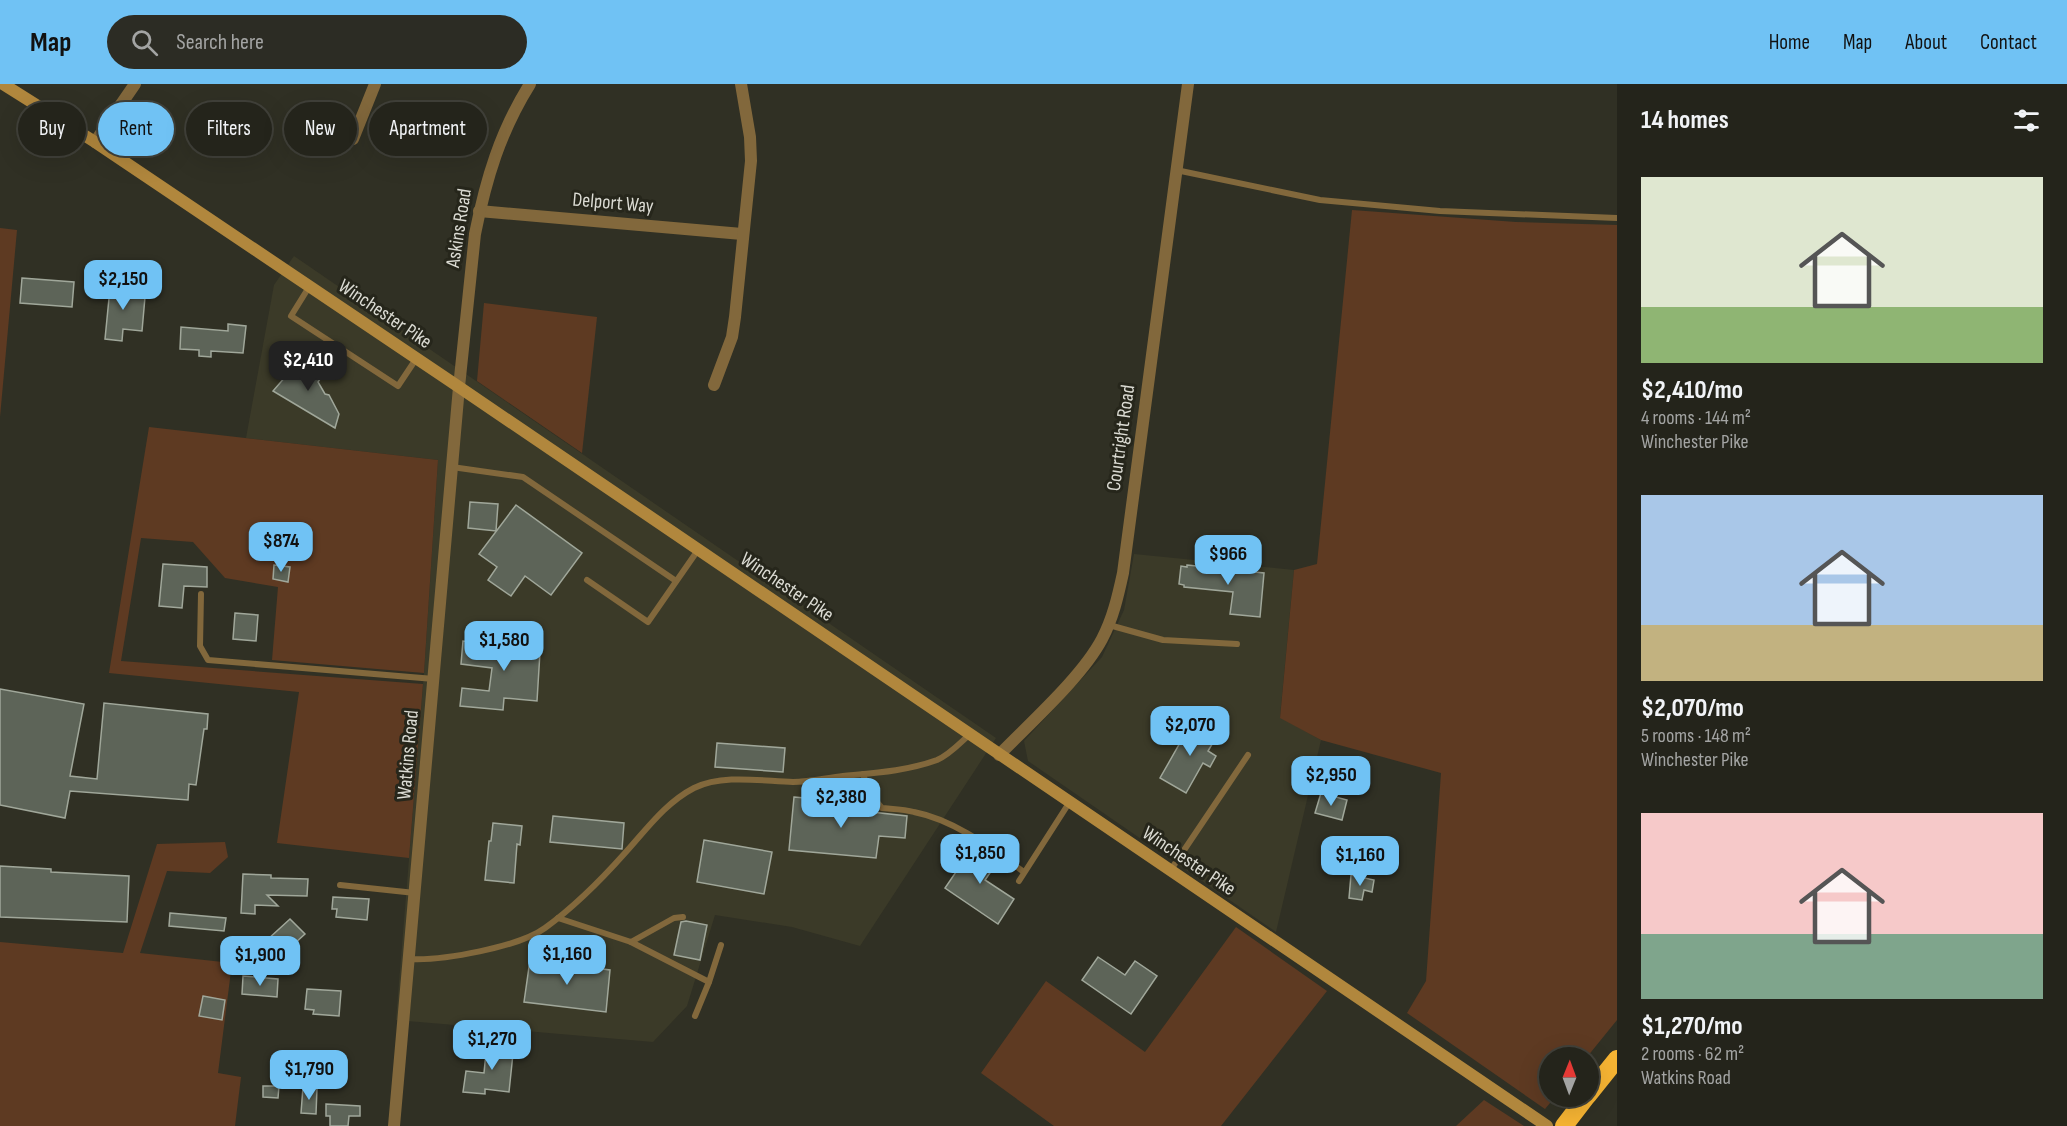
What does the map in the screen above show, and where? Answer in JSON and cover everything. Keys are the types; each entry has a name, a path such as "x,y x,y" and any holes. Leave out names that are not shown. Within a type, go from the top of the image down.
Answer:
{"highway":[{"path":"1599,1082 1617,1059"},
{"path":"1564,1126 1579,1107"}],"main road":[{"name":"Winchester Pike","path":"3,84 95,142 459,387 1546,1126"}],"street":[{"path":"95,142 135,84"},
{"path":"357,129 375,84"},
{"name":"Askins Road","path":"459,387 479,211 503,132 530,84"},
{"path":"714,385 732,337 751,161 750,137 741,84"},
{"name":"Courtright Road","path":"999,755 1092,654 1108,625 1118,598 1188,84"},
{"name":"Delport Way","path":"479,211 742,234"},
{"name":"Watkins Road","path":"394,1126 459,387"}],"lane":[{"path":"1176,170 1320,200 1440,211 1617,218"},
{"path":"309,287 291,316 398,386 416,359"},
{"path":"452,467 524,477 676,580"},
{"path":"586,580 648,622 698,550"},
{"path":"201,594 200,646 208,660 434,679"},
{"path":"1108,625 1163,640 1237,644"},
{"path":"409,959 429,960 473,953 524,939 544,929 584,895 656,817 692,789 710,782 797,782 895,770 938,759 954,749 969,735"},
{"path":"1170,872 1248,755"},
{"path":"863,774 870,794 882,808 915,812 937,819 985,844 1024,873"},
{"path":"1019,881 1070,803"},
{"path":"340,885 415,893"},
{"path":"631,942 674,918 683,917"},
{"path":"558,918 631,942 709,982"},
{"path":"695,1016 721,945"}],"shaded area":[{"path":"1352,210 1516,222 1617,225 1617,1020 1595,1047 1539,1047 1539,1105 1407,1013 1426,981 1441,773 1321,740 1280,718 1294,570 1317,564"},
{"path":"0,228 17,230 0,417"},
{"path":"294,256 996,738 860,946 792,927 715,915 687,1006 653,1042 396,1020 424,673 438,460 246,438 274,285"},
{"path":"484,303 597,317 582,453 477,381"},
{"path":"149,427 438,460 424,673 272,660 278,587 225,578 193,542 141,538 121,661 423,684 409,858 277,843 299,692 109,673"},
{"path":"1134,554 1294,570 1280,717 1321,740 1276,932 1028,761 1024,741 1102,657 1124,610"},
{"path":"225,842 228,857 210,873 167,871 140,953 232,963 218,1073 241,1077 235,1126 0,1126 0,942 123,953 157,844"},
{"path":"1236,927 1327,991 1221,1126 1054,1126 981,1073 1046,981 1145,1052"},
{"path":"1484,1100 1524,1126 1456,1126"}],"building":[{"path":"22,278 74,282 72,307 20,303"},
{"path":"111,278 126,280 125,296 145,297 142,331 123,329 122,341 105,339"},
{"path":"228,324 246,326 243,353 211,351 211,357 199,356 199,350 180,349 181,327 228,331"},
{"path":"306,353 320,379 318,382 325,394 329,395 339,414 335,428 273,391"},
{"path":"470,502 498,504 496,531 468,528"},
{"path":"516,505 582,553 551,595 525,576 511,596 488,580 497,567 479,554"},
{"path":"163,564 207,567 207,587 184,586 182,608 159,606"},
{"path":"274,565 290,567 288,582 273,579"},
{"path":"1187,565 1264,573 1260,617 1230,614 1233,592 1184,587 1179,584 1181,566 1187,567"},
{"path":"235,613 258,615 256,641 233,639"},
{"path":"517,633 541,636 537,701 504,698 503,710 460,706 462,688 489,691 492,668 461,664 463,641 515,647"},
{"path":"0,689 84,704 70,776 97,779 104,703 208,714 196,785 189,784 188,800 70,791 65,818 0,805"},
{"path":"1193,720 1218,734 1208,751 1216,756 1210,767 1203,763 1186,793 1160,778"},
{"path":"717,743 785,748 783,772 715,767"},
{"path":"1321,793 1347,800 1342,820 1315,813"},
{"path":"794,797 837,801 836,808 907,816 905,838 879,836 876,858 789,850"},
{"path":"553,816 624,823 622,849 550,842"},
{"path":"493,823 522,826 520,845 517,844 514,883 485,880"},
{"path":"1358,837 1374,840 1372,853 1356,850"},
{"path":"704,840 772,852 764,894 697,882"},
{"path":"975,844 999,860 985,880 1014,899 998,924 945,888"},
{"path":"0,866 51,869 51,872 129,876 127,922 0,917"},
{"path":"243,874 271,875 271,878 308,879 307,896 267,895 278,906 255,905 255,914 241,913"},
{"path":"1351,875 1374,880 1372,892 1364,890 1362,900 1349,898"},
{"path":"333,897 369,899 367,920 336,917 337,909 332,909"},
{"path":"170,913 226,918 224,931 169,926"},
{"path":"290,919 305,934 282,955 267,940"},
{"path":"681,922 707,925 700,960 674,955"},
{"path":"1098,957 1125,975 1135,961 1157,976 1131,1014 1082,980"},
{"path":"530,960 610,970 606,1012 524,1002"},
{"path":"243,976 278,979 277,997 242,994"},
{"path":"307,989 341,991 339,1016 313,1014 314,1010 305,1009"},
{"path":"203,996 225,1000 222,1020 199,1016"},
{"path":"487,1042 514,1044 509,1092 485,1089 485,1094 463,1092 466,1071 484,1073"},
{"path":"263,1086 279,1086 278,1098 263,1097"},
{"path":"303,1087 317,1088 316,1114 301,1113"},
{"path":"326,1104 360,1106 360,1116 349,1116 348,1126 330,1126 330,1116 326,1116"}]}
